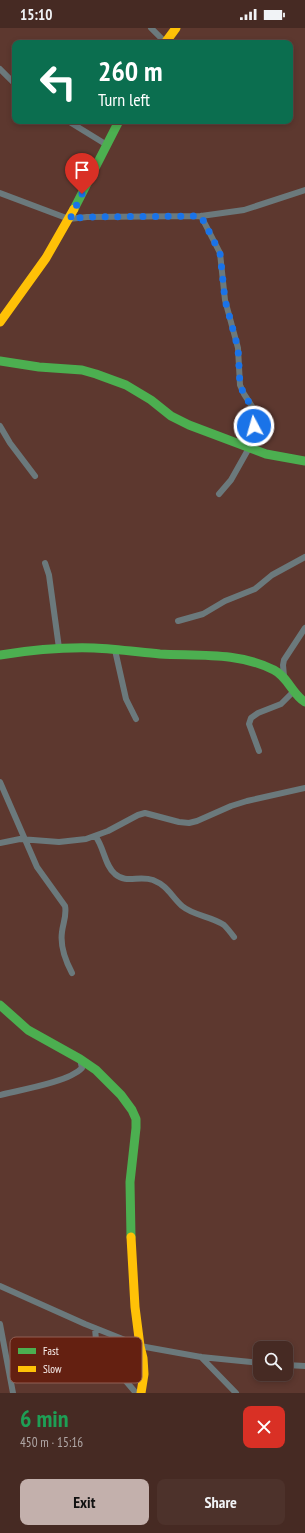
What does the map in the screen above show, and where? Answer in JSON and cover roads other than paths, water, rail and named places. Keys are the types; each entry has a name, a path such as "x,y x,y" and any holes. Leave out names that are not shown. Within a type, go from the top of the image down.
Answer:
{"street":[{"path":"151,28 162,40"},
{"path":"167,40 176,28"},
{"path":"0,69 12,81"},
{"path":"73,124 107,145"},
{"path":"0,322 46,258 70,219 118,124"},
{"path":"0,193 70,219 87,217 201,216 244,210 305,190"},
{"path":"201,216 220,253 225,300 238,348 240,385 256,414 249,448 235,475 219,494"},
{"path":"0,361 39,367 82,370 112,380 137,391 177,420 266,454 305,461"},
{"path":"0,426 10,443 35,476"},
{"path":"178,621 204,614 225,601 255,589 272,575 305,557"},
{"path":"45,563 49,575 59,648"},
{"path":"305,628 284,660 283,665 284,676 293,692 300,700 305,702"},
{"path":"0,655 36,649 81,648 229,657 274,670 284,676"},
{"path":"115,650 126,699 136,719"},
{"path":"259,751 249,724 251,718 258,713 281,704 293,692"},
{"path":"0,782 37,867 65,906 66,911 61,934 66,962 72,973"},
{"path":"0,843 25,839 40,842 59,842 96,837 138,815 145,813 179,822 189,823 247,801 305,788"},
{"path":"96,837 102,847 110,869 118,877 128,880 145,878 160,884 167,888 182,906 191,912 224,925 234,937"},
{"path":"0,1005 28,1030 80,1059 107,1079 132,1110 136,1119 130,1182 135,1307 139,1337"},
{"path":"0,1095 43,1085 77,1073 82,1068 80,1059"},
{"path":"0,1286 118,1337"},
{"path":"0,1324 10,1377"},
{"path":"95,1328 96,1337"},
{"path":"142,1346 200,1357 253,1362"},
{"path":"141,1393 144,1374 142,1357"},
{"path":"200,1357 236,1393"},
{"path":"293,1365 305,1366"},
{"path":"11,1383 13,1393"},
{"path":"128,1383 136,1393"}]}
